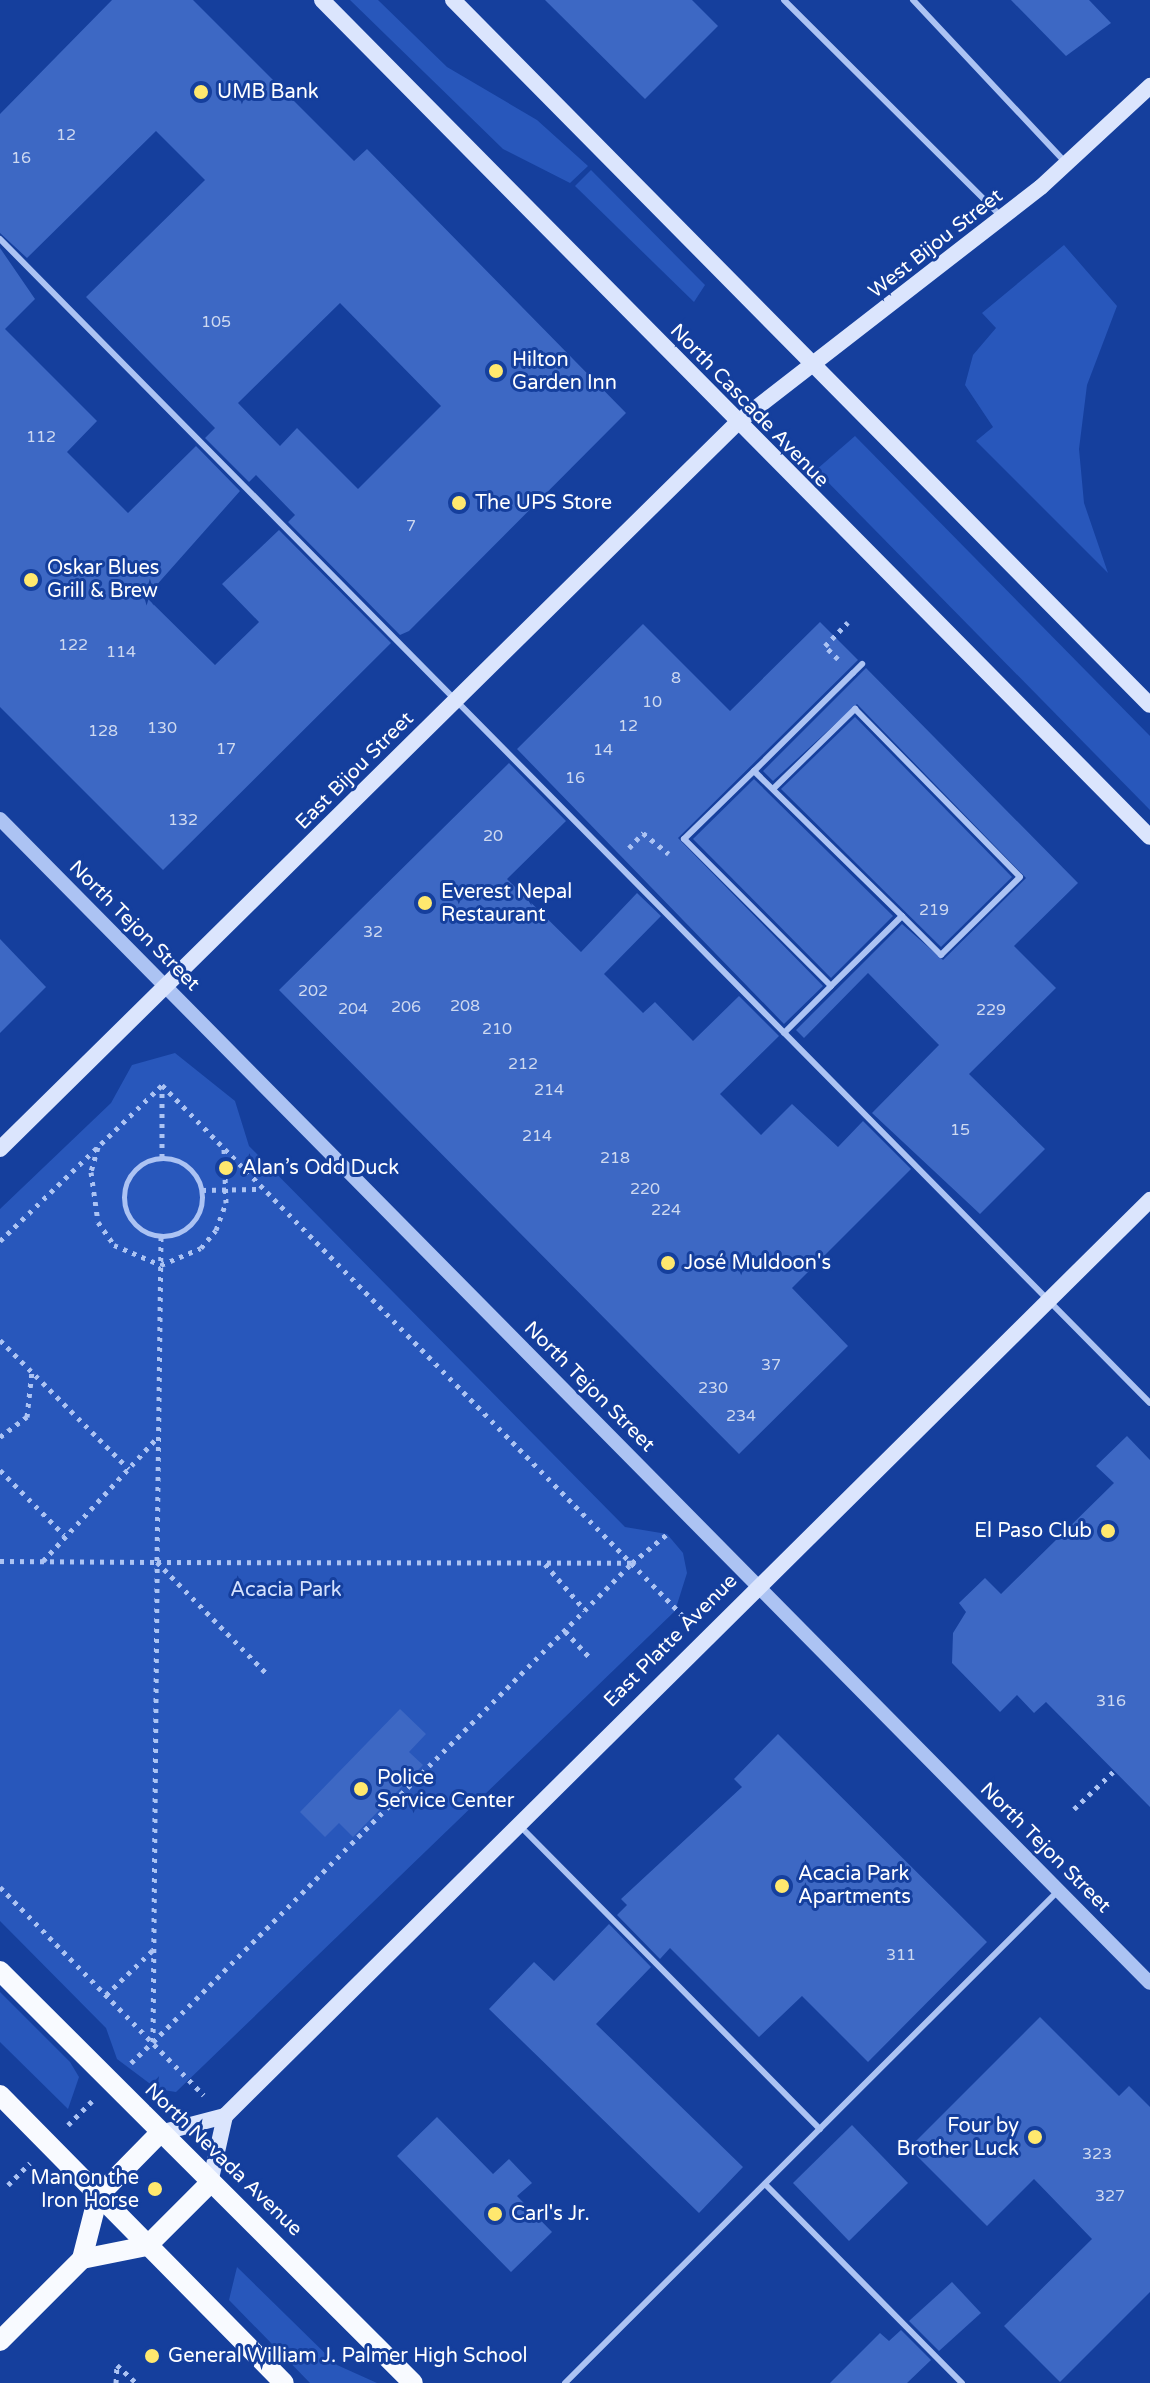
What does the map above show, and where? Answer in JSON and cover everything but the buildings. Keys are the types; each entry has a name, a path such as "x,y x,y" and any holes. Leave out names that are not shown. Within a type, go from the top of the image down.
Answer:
{"main road":[{"name":"North Cascade Avenue","path":"322,0 1150,837"},
{"path":"453,0 1150,705"},
{"name":"West Bijou Street","path":"738,422 1067,164 1150,86"},
{"name":"East Bijou Street","path":"0,1149 738,422"},
{"name":"East Platte Avenue","path":"225,2116 1150,1200"},
{"name":"North Nevada Avenue","path":"0,1971 413,2383"},
{"path":"0,2095 284,2383"},
{"path":"0,2341 82,2259 98,2196 160,2133 225,2116 210,2183 147,2246 82,2259"}],"street":[{"name":"North Tejon Street","path":"0,819 1150,1983"}],"lane":[{"path":"784,0 1002,217"},
{"path":"913,0 1019,109 1067,164"},
{"path":"0,239 1150,1403"},
{"path":"831,986 684,839 862,664"},
{"path":"754,771 941,955 1020,877 855,709 773,789"},
{"path":"784,1033 902,916"},
{"path":"519,1825 820,2129"},
{"path":"565,2383 1059,1891"},
{"path":"765,2184 962,2383"}],"path":[{"path":"848,622 825,646 853,673"},
{"path":"629,847 643,833 666,857 684,839"},
{"path":"0,1241 162,1085"},
{"path":"162,1085 706,1640"},
{"path":"162,1085 162,1157"},
{"path":"98,1147 91,1172 98,1222 114,1245 161,1265 201,1248 216,1230 226,1190 224,1148"},
{"path":"162,1157 190,1168 202,1190 199,1214 187,1228 161,1237 138,1228 123,1198 137,1168 162,1157"},
{"path":"202,1190 263,1189"},
{"path":"153,2042 161,1237"},
{"path":"0,1340 129,1469"},
{"path":"0,1437 27,1417 32,1370"},
{"path":"43,1561 159,1436"},
{"path":"0,1470 64,1535"},
{"path":"8,2185 632,1563 667,1534"},
{"path":"0,1561 632,1563"},
{"path":"157,1562 268,1675"},
{"path":"544,1564 585,1610"},
{"path":"565,1631 591,1659"},
{"path":"1074,1809 1114,1771"},
{"path":"0,1887 225,2116"},
{"path":"106,1995 153,1950"},
{"path":"116,2383 117,2365 136,2383"}],"green space":[{"path":"350,0 378,0 447,67 537,120 588,166 570,183 503,149"},
{"path":"591,170 705,285 694,302 575,186"},
{"path":"1064,245 1117,306 1087,385 1079,449 1084,503 1108,573 976,441 993,427 965,385 973,355 996,328 982,313"},
{"path":"855,436 1150,736 1150,810 816,470"},
{"name":"Acacia Park","path":"175,1053 235,1101 249,1146 625,1527 667,1534 683,1553 687,1573 675,1611 176,2092 157,2089 117,2059 106,2028 0,1921 0,1209 111,1103 132,1065"},
{"path":"0,1992 70,2062 79,2077 68,2109 0,2042"},
{"path":"237,2267 337,2365 377,2383 310,2383 229,2300"}],"place":[{"name":"UMB Bank","path":"201,92"},
{"name":"Hilton Garden Inn","path":"496,371"},
{"name":"The UPS Store","path":"459,503"},
{"name":"Oskar Blues Grill & Brew","path":"31,580"},
{"name":"Everest Nepal Restaurant","path":"425,903"},
{"name":"Alan’s Odd Duck","path":"226,1168"},
{"name":"José Muldoon's","path":"668,1263"},
{"name":"El Paso Club","path":"1108,1531"},
{"name":"Police Service Center","path":"361,1789"},
{"name":"Acacia Park Apartments","path":"782,1886"},
{"name":"Four by Brother Luck","path":"1035,2137"},
{"name":"Man on the Iron Horse","path":"155,2189"},
{"name":"Carl's Jr.","path":"495,2214"},
{"name":"General William J. Palmer High School","path":"152,2356"}]}
